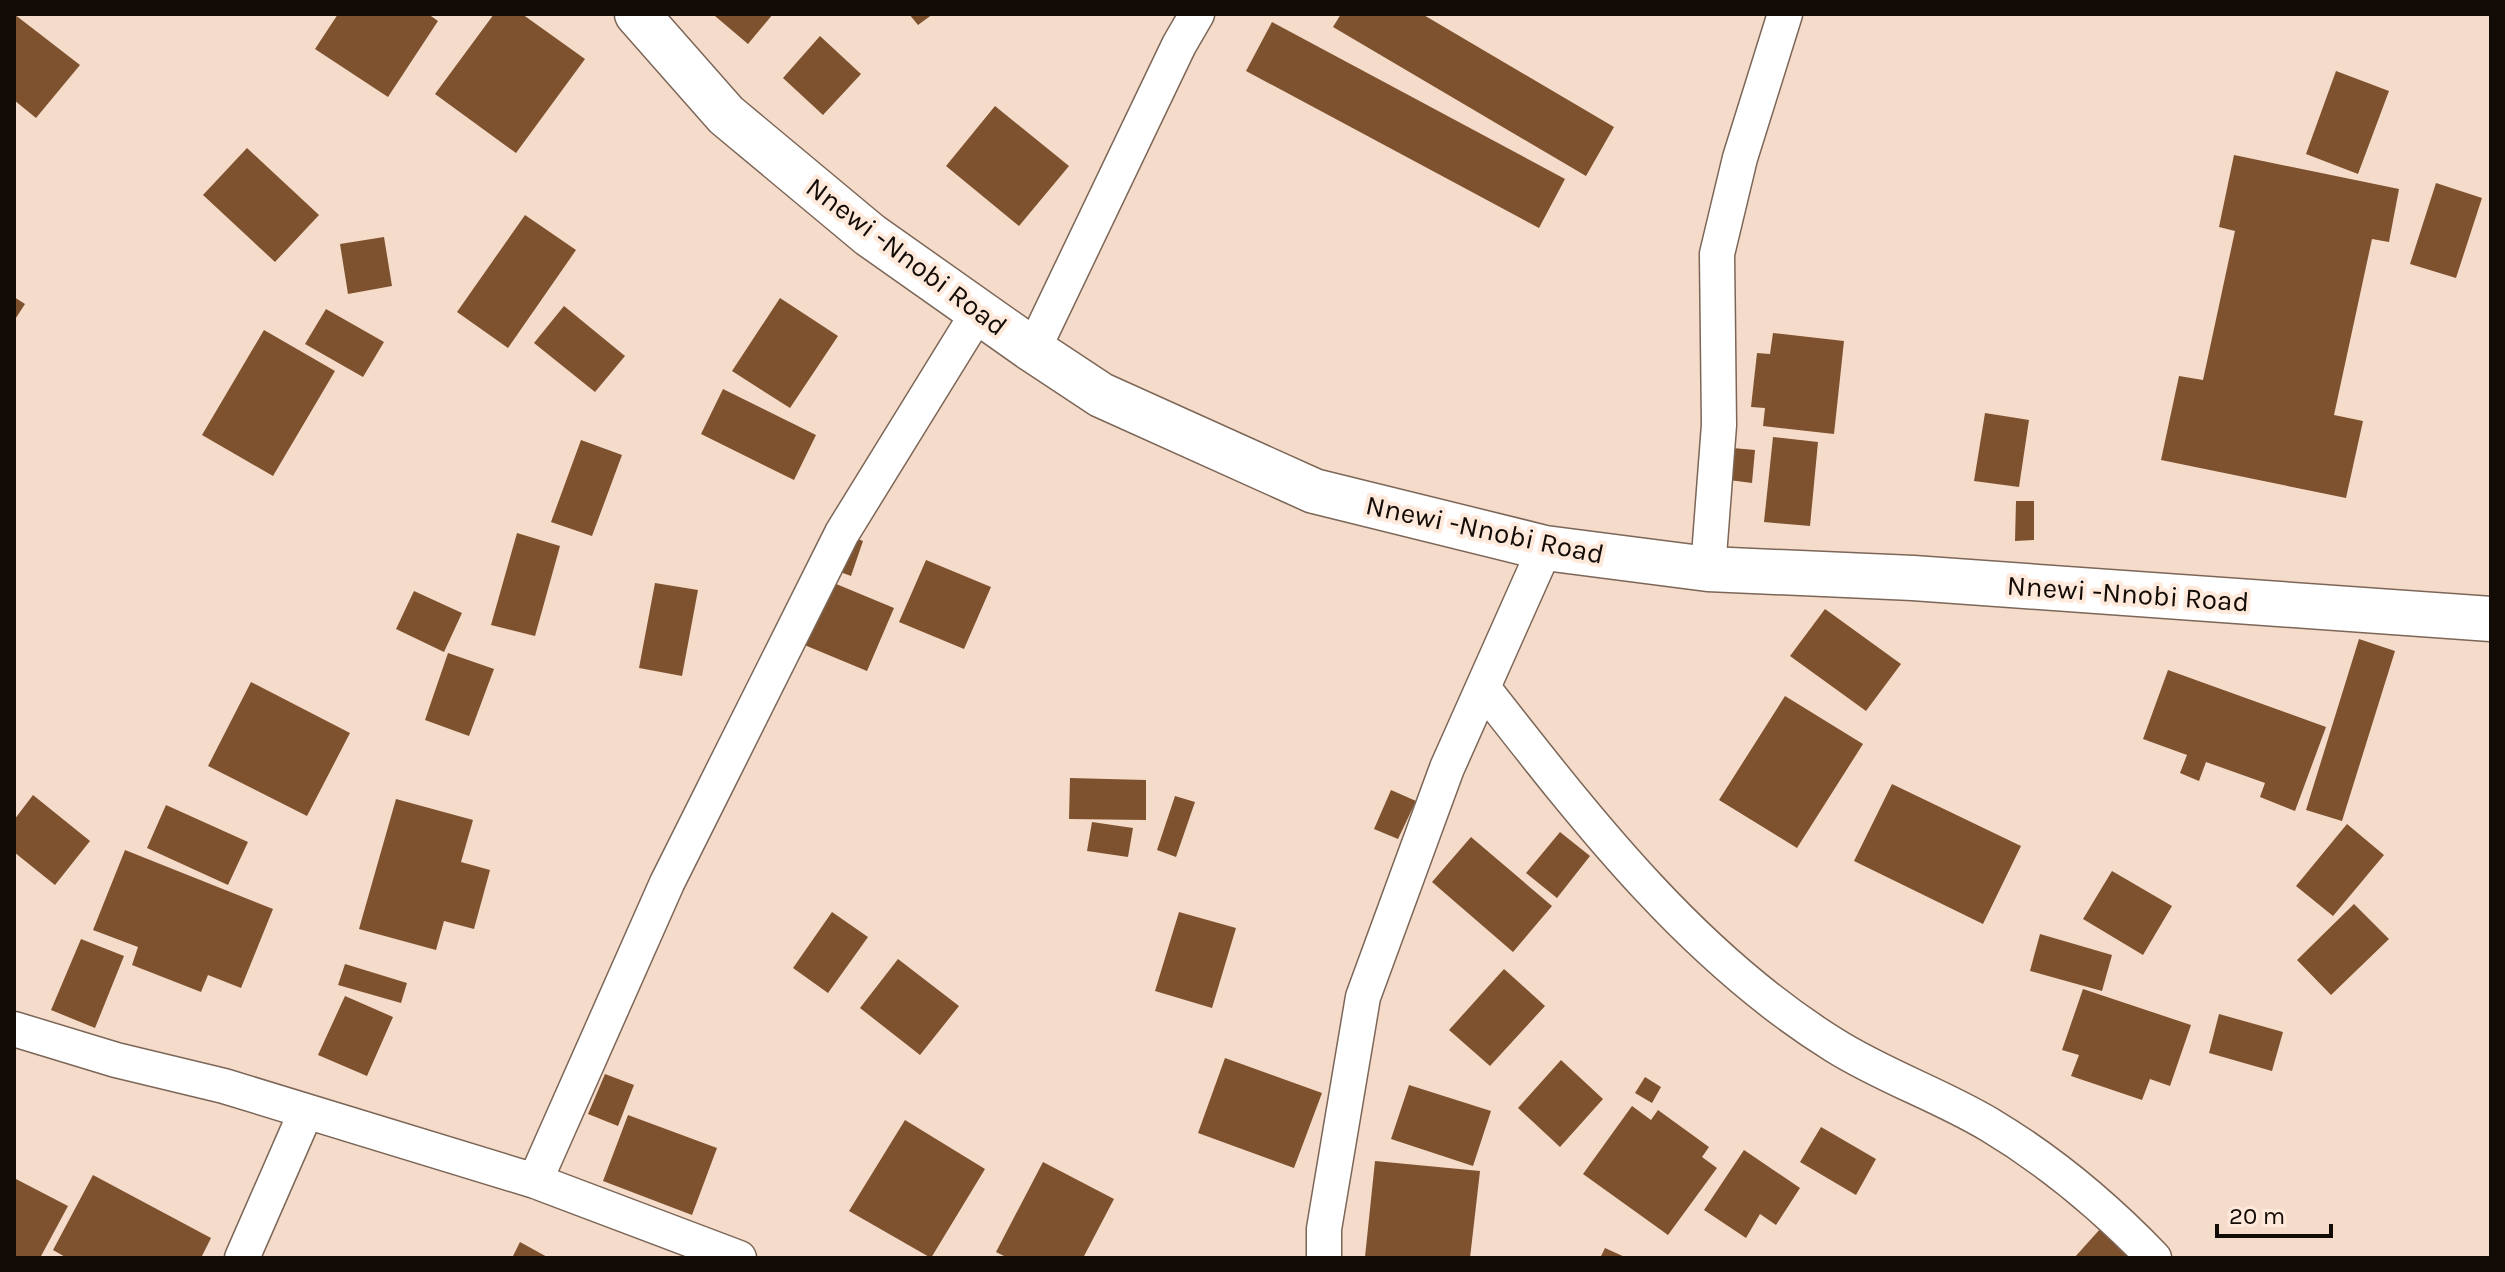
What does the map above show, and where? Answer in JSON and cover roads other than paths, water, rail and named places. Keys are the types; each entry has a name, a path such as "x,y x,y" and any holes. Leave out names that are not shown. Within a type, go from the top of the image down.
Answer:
{"main road":[{"name":"Nnewi -Nnobi Road","path":"637,14 726,115 870,235 1033,350 1101,395 1314,491 1545,548 1708,569 1913,578 2491,619"}],"street":[{"path":"1033,350 1179,45 1197,14"},
{"path":"1708,569 1719,425 1717,254 1740,158 1785,14"},
{"path":"535,1181 667,883 842,533 979,311"},
{"path":"1324,1258 1331,1182 1363,997 1447,768 1545,548"},
{"path":"1484,689 1565,793 1719,962 1834,1045 1990,1125 2061,1174 2154,1258"},
{"path":"14,1029 116,1060 224,1086 305,1114 535,1181 739,1258"},
{"path":"242,1258 305,1114"}]}
